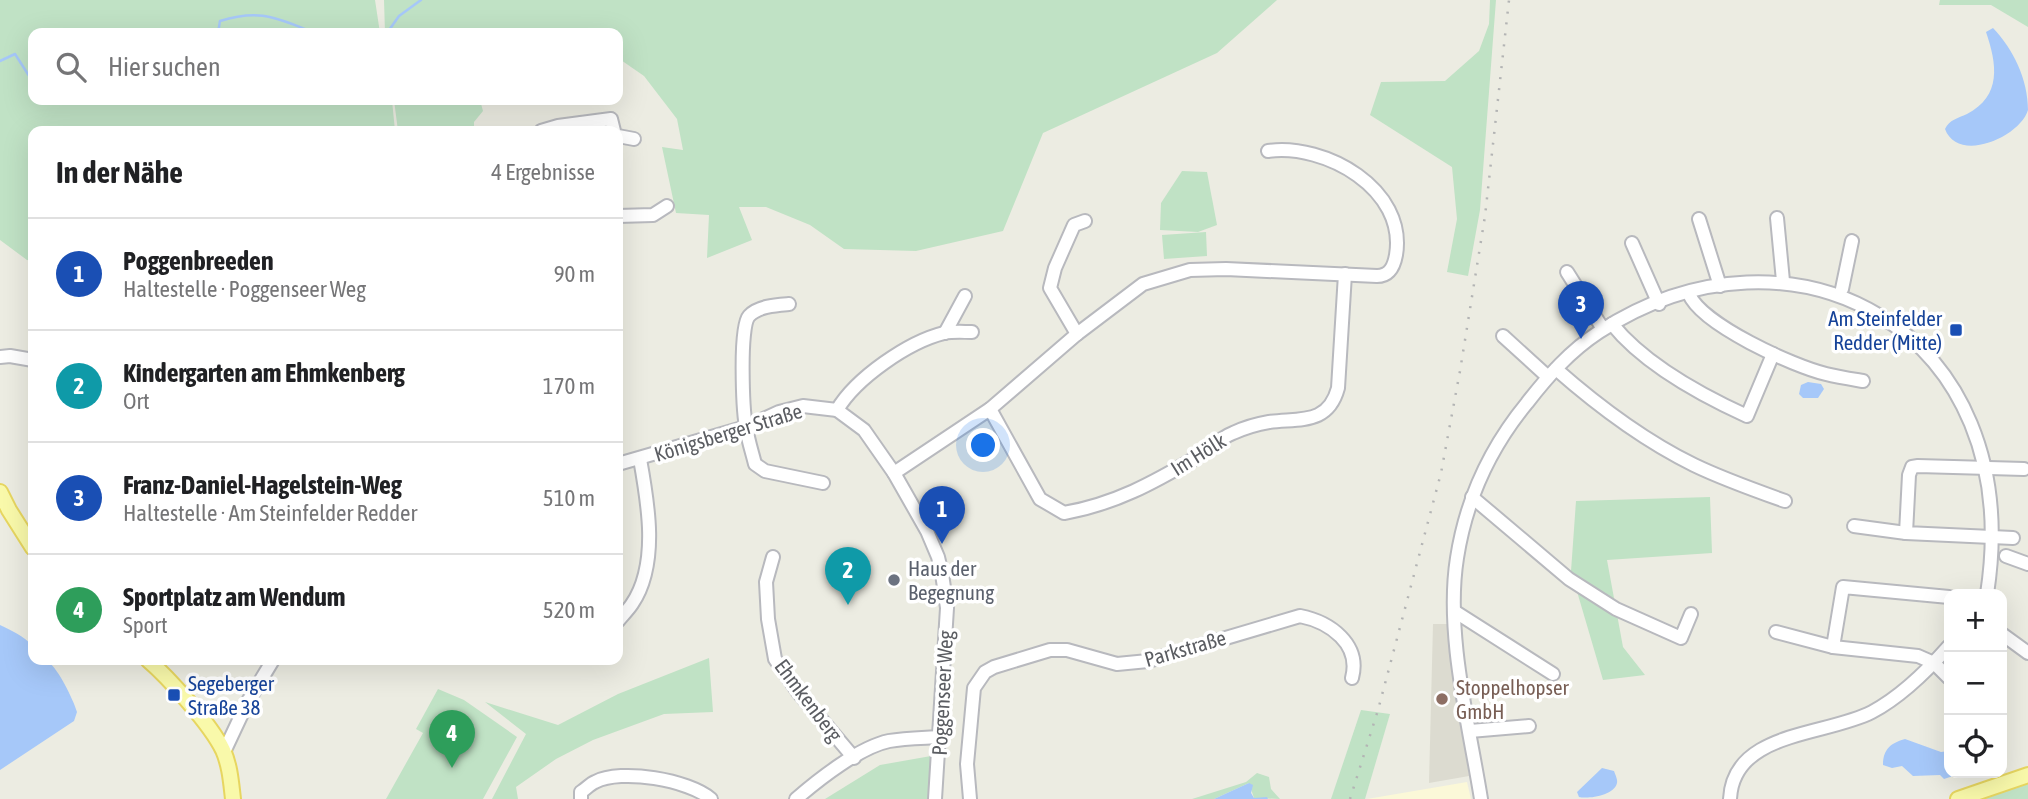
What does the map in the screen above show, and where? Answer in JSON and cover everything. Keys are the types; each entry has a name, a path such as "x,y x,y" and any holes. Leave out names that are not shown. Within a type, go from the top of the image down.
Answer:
{"main road":[{"path":"0,492 4,511 28,542"},
{"path":"153,665 167,678 224,752 231,775 233,799"},
{"path":"1958,799 2028,775"}],"street":[{"path":"562,126 611,119 613,126"},
{"path":"582,123 586,126"},
{"path":"623,137 634,139"},
{"path":"972,332 945,333 897,355 862,381 837,410 864,430 894,473 990,409 1077,334 1143,284 1189,270 1226,269 1384,276 1389,272 1395,262 1398,237 1396,225 1383,198 1369,185 1333,162 1315,155 1279,149 1268,151"},
{"path":"623,216 653,215 667,206"},
{"path":"1777,218 1783,281"},
{"path":"1699,219 1720,286"},
{"path":"1077,334 1050,288 1055,268 1074,225 1084,221"},
{"path":"1842,289 1852,241"},
{"path":"1632,243 1659,303"},
{"path":"1567,272 1608,327 1650,359 1718,402 1748,415 1773,354"},
{"name":"Im Hölk","path":"990,409 1040,499 1064,513 1094,507 1142,489 1198,456 1230,433 1266,423 1308,419 1324,413 1335,402 1345,274"},
{"path":"1481,799 1454,611 1456,560 1472,497 1503,435 1552,373 1581,345 1608,327 1659,303 1720,286 1757,281 1783,281 1866,295"},
{"path":"1689,294 1692,303 1700,311 1738,336 1773,354 1824,373 1863,381"},
{"path":"945,333 965,296"},
{"path":"789,303 752,312 744,323 742,337 746,427 755,464 765,471 823,483"},
{"path":"1503,336 1665,450 1715,474 1785,501"},
{"path":"0,357 28,359"},
{"name":"Königsberger Straße","path":"623,461 640,459 746,427 779,412 803,406 837,410"},
{"path":"1906,533 1909,475 1912,467 2024,474 2023,452"},
{"path":"623,615 633,603 646,567 646,488 640,459"},
{"name":"Poggenseer Weg","path":"894,473 932,539 944,582 947,608 935,799"},
{"path":"1472,497 1560,572 1616,609 1681,638 1690,614"},
{"path":"1854,526 1906,533 2015,533 2007,556 1990,589"},
{"path":"2007,556 2028,564"},
{"name":"Ehmkenberg","path":"774,557 766,582 768,619 775,659 798,692 854,758"},
{"path":"1833,647 1843,587 1944,597"},
{"path":"1454,611 1553,674"},
{"name":"Parkstraße","path":"970,799 967,764 974,688 985,672 1007,662 1050,650 1067,650 1117,664 1148,661 1300,616 1312,618 1340,634 1349,647 1355,668 1352,678"},
{"path":"1776,632 1833,647 1925,658 1944,673"},
{"path":"2007,638 2028,653"},
{"path":"1730,799 1736,776 1758,750 1866,715 1898,696 1944,652"},
{"path":"224,752 247,704 270,665"},
{"path":"1470,731 1529,726"},
{"path":"796,799 824,776 889,741 939,737"},
{"path":"581,799 582,792 596,780 635,775 688,786 711,799"}],"shaded area":[{"path":"1433,624 1449,624 1469,776 1429,783"},
{"path":"1467,782 1471,799 1367,799"}],"green space":[{"path":"0,0 375,0 379,28 28,28 28,105 392,105 395,126 28,126 28,260 0,240"},
{"path":"384,0 1277,0 1217,53 1043,133 1003,231 916,251 844,249 810,225 766,207 739,207 752,240 707,258 709,215 676,213 662,147 683,150 677,119 644,76 623,61 623,28 385,28"},
{"path":"1490,0 1496,0 1480,210 1468,276 1447,272 1457,219 1452,167 1370,115 1381,82 1445,81 1479,51 1489,24"},
{"path":"1940,0 2028,0 2028,27 1991,5 1939,5"},
{"path":"395,105 481,105 483,111 474,126 397,126"},
{"path":"1182,171 1207,172 1217,225 1198,232 1160,230 1161,203"},
{"path":"1206,232 1207,256 1164,259 1162,235"},
{"path":"1710,497 1712,553 1607,560 1623,647 1645,675 1603,680 1571,571 1576,501"},
{"path":"709,658 713,712 664,714 593,740 556,759 516,787 518,799 492,799 526,734 485,702 558,725 618,694"},
{"path":"438,689 464,700 517,737 483,799 386,799 423,733 416,729"},
{"path":"1361,710 1390,714 1365,799 1331,799"},
{"path":"931,756 928,799 825,799 880,765"},
{"path":"1257,773 1269,777 1271,789 1280,799 1254,798 1249,783 1214,799 1192,799 1246,782"},
{"path":"2028,782 2028,799 1973,799"}],"water":[{"path":"1993,28 2018,65 2028,110 2023,120 2002,137 1988,143 1962,145 1952,139 1945,129 1951,121 1978,107 1991,89 1994,67 1986,32"},
{"path":"1808,382 1821,384 1824,389 1818,398 1803,398 1799,394 1801,385"},
{"path":"0,625 28,642 28,665 51,665 54,668 77,712 74,721 0,770"},
{"path":"1905,739 1944,752 1944,778 1947,778 1944,779 1940,775 1913,776 1902,766 1892,768 1883,765 1884,755 1896,742"},
{"path":"1602,768 1614,771 1617,782 1615,787 1600,796 1579,797 1577,792"},
{"path":"1249,783 1253,785 1251,793 1254,798 1268,799 1214,799"}],"waterway":[{"path":"391,28 399,16 421,0"},
{"path":"219,28 220,21 247,15 269,17 302,28"},
{"path":"0,61 15,54 28,74"}],"railway":[{"path":"1350,799 1378,710 1441,473 1485,216 1509,0"}],"place":[{"name":"Am Steinfelder Redder (Mitte)","path":"1956,330"},
{"name":"Franz-Daniel-Hagelstein-Weg","path":"1581,339"},
{"name":"Poggenbreeden","path":"942,544"},
{"name":"Haus der Begegnung","path":"894,580"},
{"name":"Kindergarten am Ehmkenberg","path":"848,605"},
{"name":"Segeberger Straße 38","path":"174,695"},
{"name":"Stoppelhopser GmbH","path":"1442,699"},
{"name":"Sportplatz am Wendum","path":"452,768"}]}
